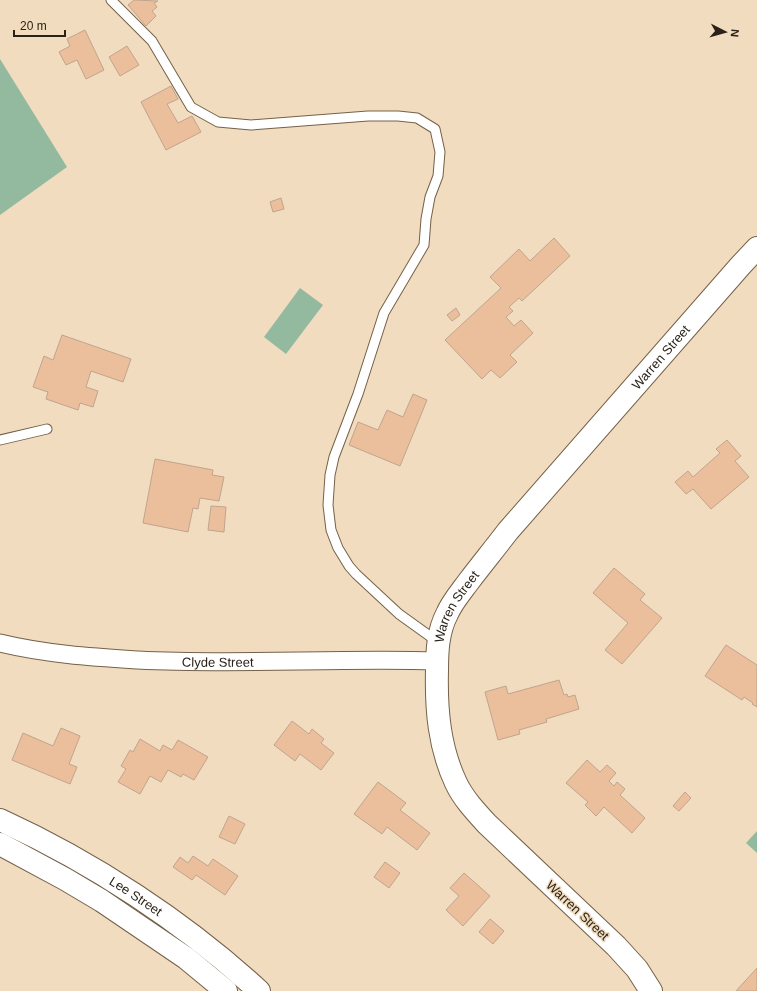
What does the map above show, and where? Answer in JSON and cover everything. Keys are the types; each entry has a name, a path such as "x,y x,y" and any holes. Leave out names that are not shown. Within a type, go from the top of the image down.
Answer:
{"street":[{"name":"Warren Street","path":"651,991 636,969 616,946 492,830 461,792 448,764 439,725 436,700 437,652 443,622 454,601 508,531 741,264 757,248"},
{"name":"Clyde Street","path":"0,643 28,650 110,658 189,662 356,660 437,652"},
{"name":"Lee Street","path":"0,820 76,859 125,889 200,940 259,991"},
{"name":"Lee Street","path":"0,844 65,879 107,904 186,958 226,991"}],"lane":[{"path":"112,0 152,41 191,107 218,122 251,125 368,116 398,116 417,118 434,129 440,152 438,176 430,197 426,219 424,245 384,314 358,394 334,457 330,475 328,505 331,530 344,558 356,574 437,652"},
{"path":"0,440 47,428"}],"green space":[{"path":"0,59 67,167 0,215"},
{"path":"300,288 323,305 286,354 264,337"},
{"path":"757,831 757,853 746,843"}],"building":[{"path":"134,0 158,1 154,3 157,7 152,11 156,16 146,26 128,5"},
{"path":"85,30 104,70 86,79 77,60 66,65 59,52 70,46 67,39"},
{"path":"127,46 139,65 120,76 109,57"},
{"path":"171,86 178,99 167,104 178,123 192,116 201,132 166,150 141,102"},
{"path":"281,198 284,209 273,212 270,202"},
{"path":"554,238 570,256 522,301 519,298 509,307 513,311 506,317 514,326 521,320 533,333 510,355 517,362 500,378 491,370 482,379 445,340 501,288 490,277 519,249 530,261"},
{"path":"456,308 460,315 452,321 447,315"},
{"path":"62,335 131,359 123,382 91,371 86,387 98,391 93,407 80,403 78,410 46,399 48,392 33,387 44,356 53,360"},
{"path":"413,394 427,400 400,466 349,445 358,422 378,430 387,410 403,417"},
{"path":"727,440 741,456 735,461 749,477 711,509 693,489 686,494 675,482 688,471 693,477 720,453 716,449"},
{"path":"155,459 213,470 212,475 224,477 219,501 200,498 198,509 193,508 188,532 143,523"},
{"path":"211,506 226,507 224,532 208,530"},
{"path":"614,568 645,594 640,600 662,618 622,664 605,650 628,623 593,593"},
{"path":"726,645 757,665 757,707 744,697 742,700 705,676"},
{"path":"559,680 564,695 567,694 568,697 575,695 579,709 546,719 547,722 519,730 520,734 498,740 485,692 506,686 508,694"},
{"path":"292,721 309,734 312,729 324,739 321,743 334,753 321,770 300,754 295,761 274,745"},
{"path":"61,728 80,736 69,764 77,767 70,784 12,760 23,733 53,746"},
{"path":"140,739 160,751 163,745 172,750 178,740 208,757 194,780 183,774 181,777 168,770 161,782 150,776 140,794 118,782 126,769 121,766 130,750 133,752"},
{"path":"587,760 600,772 607,765 616,773 609,781 614,786 617,782 625,789 620,795 645,818 632,833 604,807 596,816 585,805 588,802 566,783"},
{"path":"378,782 406,803 400,810 430,833 417,850 387,827 382,834 354,814"},
{"path":"685,792 691,798 679,811 673,806"},
{"path":"229,816 245,824 235,844 219,837"},
{"path":"193,856 208,866 213,859 238,876 225,895 196,875 192,880 173,867 180,857 188,863"},
{"path":"385,862 400,873 389,888 374,877"},
{"path":"464,873 490,896 463,926 446,910 459,896 450,888"},
{"path":"490,919 504,931 493,944 479,932"},
{"path":"757,968 757,991 736,991"}]}
